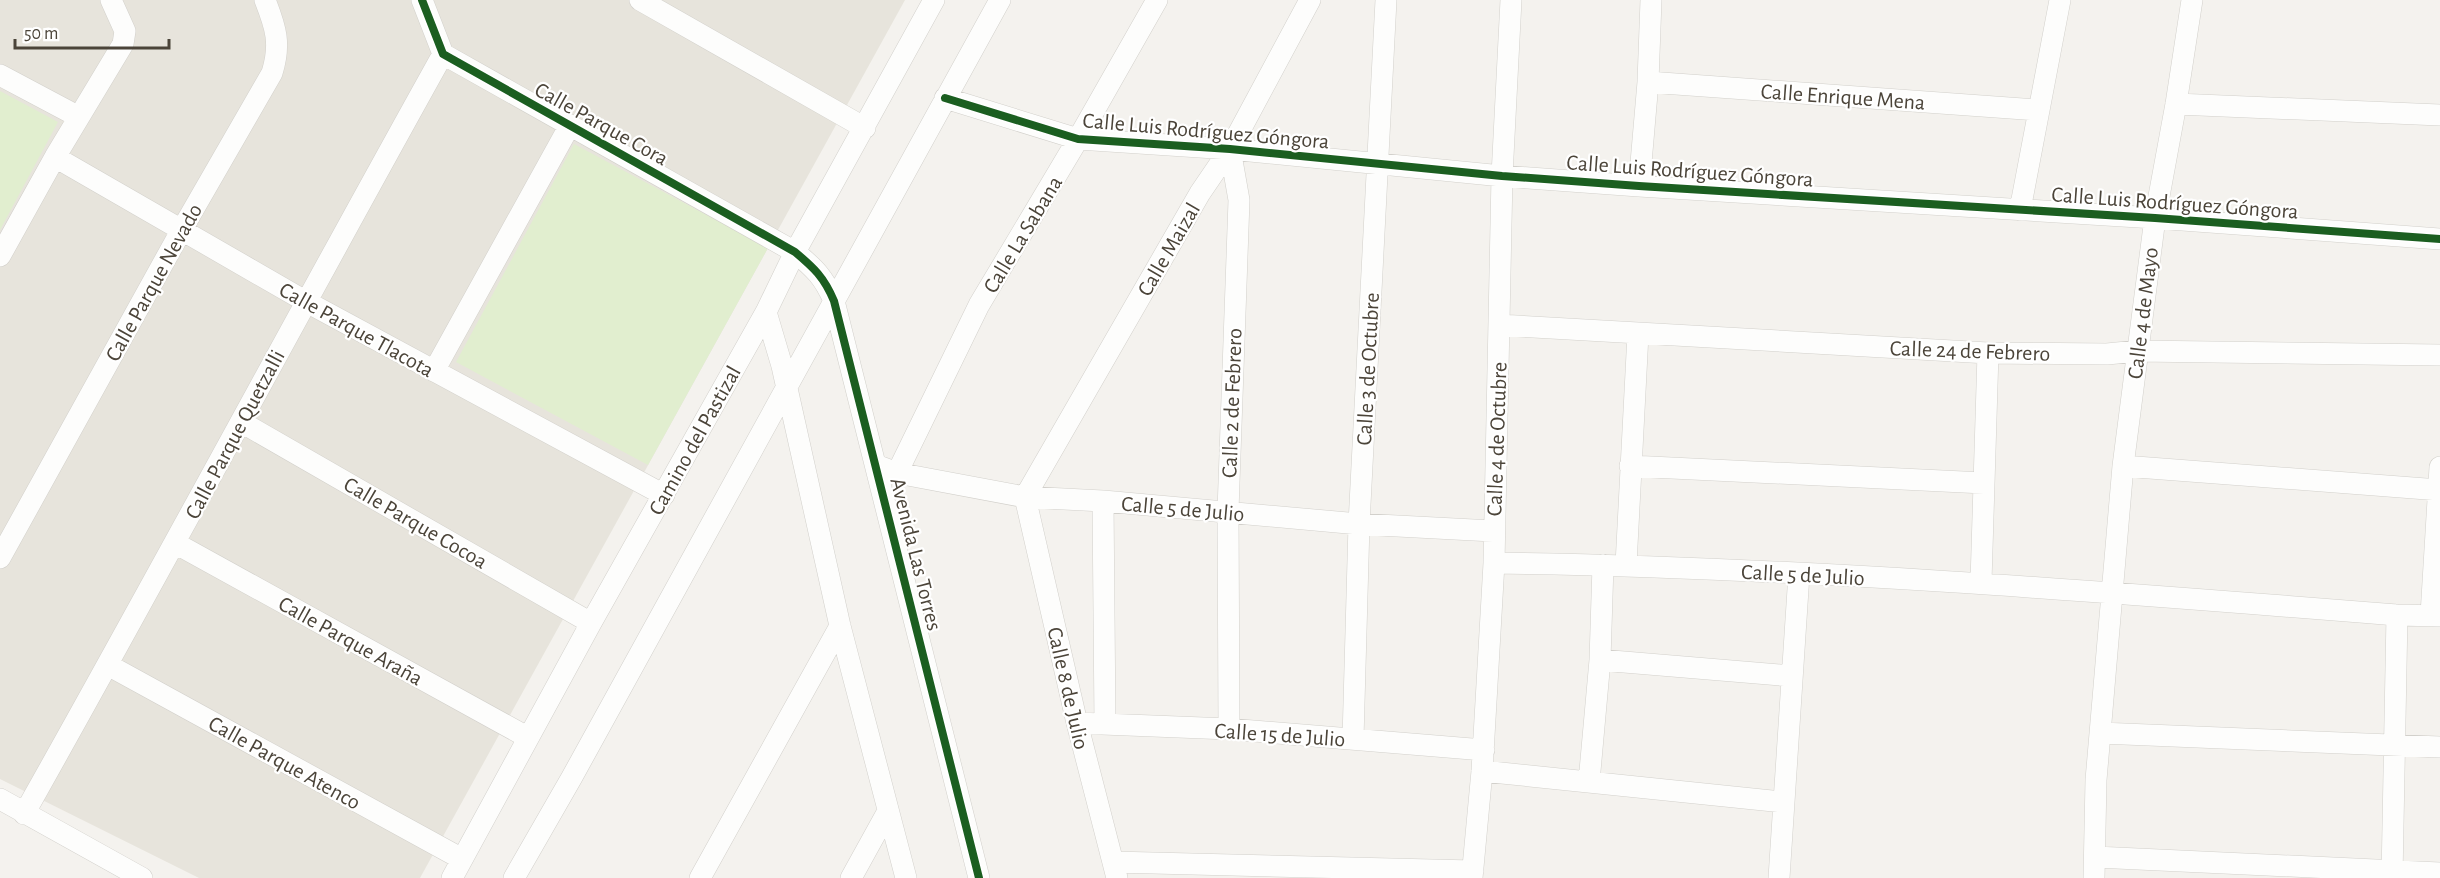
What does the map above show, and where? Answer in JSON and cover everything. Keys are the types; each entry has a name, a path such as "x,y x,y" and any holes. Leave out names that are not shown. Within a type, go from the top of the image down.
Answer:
{"street":[{"path":"0,256 55,157 125,40 125,31 111,0"},
{"name":"Calle Parque Nevado","path":"0,558 181,231 272,73 278,52 278,41 265,0"},
{"path":"422,0 443,54"},
{"path":"640,0 865,128"},
{"path":"514,878 572,777 1000,0"},
{"name":"Calle La Sabana","path":"897,473 979,305 1078,139 1157,0"},
{"name":"Calle Maizal","path":"1025,497 1200,193 1230,149 1310,0"},
{"name":"Calle 3 de Octubre","path":"1353,739 1359,524 1386,0"},
{"name":"Calle 4 de Octubre","path":"1472,874 1484,750 1494,563 1503,176 1511,0"},
{"path":"1639,186 1648,82 1651,0"},
{"path":"2020,210 2037,110 2060,0"},
{"name":"Calle 4 de Mayo","path":"2095,867 2096,780 2123,466 2155,218 2192,0"},
{"name":"Camino del Pastizal","path":"452,878 591,622 766,312 795,252 865,128 932,1"},
{"name":"Calle Parque Cora","path":"443,54 795,252"},
{"name":"Calle Parque Quetzalli","path":"24,814 443,54"},
{"path":"0,75 79,117"},
{"name":"Calle Enrique Mena","path":"1648,82 2037,110"},
{"name":"Calle Luis Rodríguez Góngora","path":"945,98 1078,139 1230,149 1503,176 1639,186 2155,218 2440,239"},
{"path":"2176,104 2440,115"},
{"path":"434,371 570,125"},
{"name":"Calle 2 de Febrero","path":"1229,729 1227,511 1239,200 1230,149"},
{"name":"Calle Parque Tlacota","path":"55,157 305,301 664,495"},
{"name":"Avenida Las Torres","path":"795,252 822,277 834,301 979,878"},
{"path":"766,312 778,350 840,626 906,878"},
{"name":"Calle 24 de Febrero","path":"1500,325 1988,353 2107,354 2137,351 2440,355"},
{"path":"1626,565 1638,334"},
{"path":"1981,582 1988,353"},
{"name":"Calle Parque Cocoa","path":"241,422 591,622"},
{"name":"Calle 5 de Julio","path":"876,465 897,473 1025,497 1227,511 1359,524 1493,531"},
{"path":"1630,466 1984,483"},
{"path":"2123,466 2439,489"},
{"path":"2436,616 2440,467"},
{"name":"Calle 8 de Julio","path":"1025,497 1077,723 1115,870"},
{"path":"1103,501 1106,724"},
{"name":"Calle Parque Araña","path":"175,543 528,737"},
{"name":"Calle 5 de Julio","path":"1494,563 1626,565 1981,582 2397,615 2436,616"},
{"path":"1589,782 1600,660 1603,565"},
{"path":"1779,878 1782,802 1799,574"},
{"path":"2392,874 2397,615"},
{"path":"700,878 840,626"},
{"path":"1600,660 1791,676"},
{"name":"Calle Parque Atenco","path":"108,665 462,859"},
{"name":"Calle 15 de Julio","path":"1077,723 1229,729 1484,750"},
{"path":"2100,733 2440,747"},
{"path":"1482,771 1782,802"},
{"path":"0,799 142,878"},
{"path":"851,878 888,811"},
{"path":"2095,867 2392,874 2440,873"},
{"path":"1115,870 1472,874"}],"shaded area":[{"path":"0,0 905,0 420,878 199,878 0,779"}],"green space":[{"path":"0,91 58,122 0,230"},
{"path":"574,144 768,248 648,465 456,362"}],"cycle path":[{"path":"422,0 443,54 795,252 813,268 826,285 834,301 979,878"},
{"path":"945,98 1078,139 1230,149 1502,176 2155,218 2440,239"}]}
